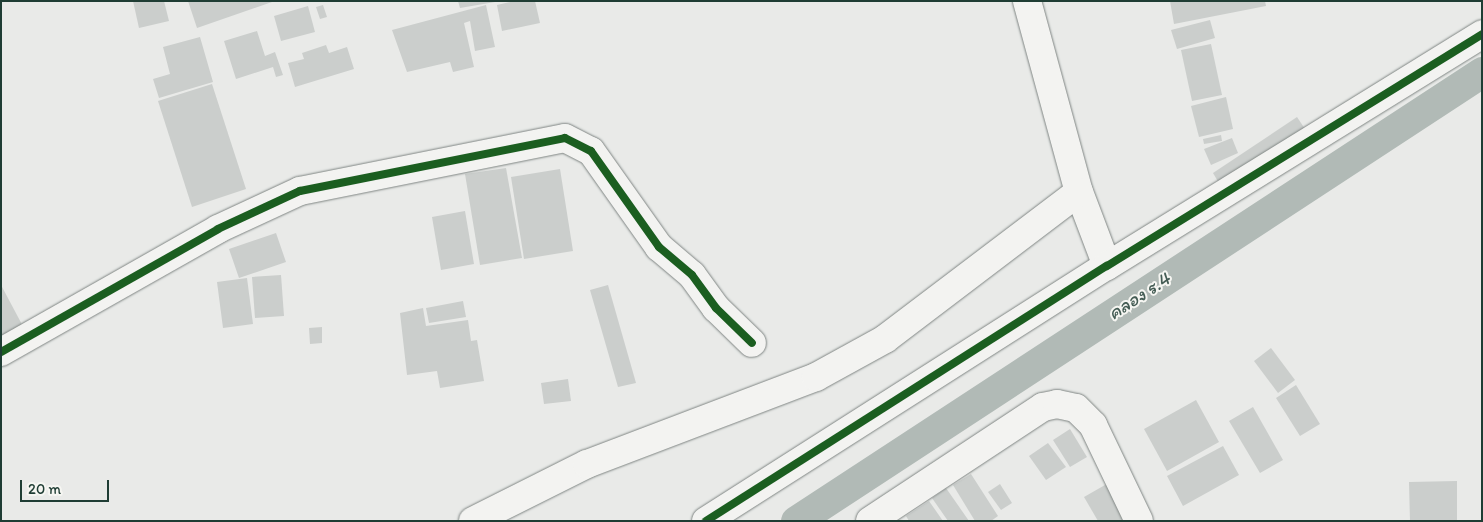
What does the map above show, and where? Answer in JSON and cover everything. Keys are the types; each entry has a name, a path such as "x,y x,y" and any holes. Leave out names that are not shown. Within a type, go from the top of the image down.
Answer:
{"street":[{"path":"1027,1 1079,192 1106,266"},
{"path":"706,521 1106,266 1482,34"},
{"path":"1,352 218,229 300,191 565,138 591,151 659,247 692,275 716,308 752,344"},
{"path":"473,521 586,464 816,377 885,339 1079,192"},
{"path":"870,521 1043,408 1057,404 1076,408 1093,425 1139,521"}],"building":[{"path":"133,1 164,1 169,21 139,28"},
{"path":"188,1 272,1 272,2 197,28"},
{"path":"458,1 495,1 495,2 460,8"},
{"path":"515,1 535,1 540,23 502,31 497,5"},
{"path":"1170,1 1265,1 1266,6 1174,24"},
{"path":"323,5 327,17 320,19 316,7"},
{"path":"486,5 495,47 475,51 470,21 464,23 474,67 453,72 450,62 407,72 392,30"},
{"path":"308,6 315,32 281,41 274,16"},
{"path":"1210,20 1215,38 1177,49 1171,30"},
{"path":"257,31 265,56 275,52 283,75 276,77 273,67 236,79 224,41"},
{"path":"200,37 213,82 159,98 153,79 170,74 163,47"},
{"path":"1211,44 1222,95 1192,101 1181,50"},
{"path":"326,45 329,53 347,47 354,69 295,87 288,63 304,59 302,53"},
{"path":"212,84 246,189 192,207 158,101"},
{"path":"1226,97 1233,129 1199,137 1191,106"},
{"path":"1297,117 1305,129 1220,185 1213,173"},
{"path":"1221,135 1222,141 1204,144 1203,139"},
{"path":"1232,138 1238,153 1211,165 1204,149"},
{"path":"506,168 522,258 480,265 465,174"},
{"path":"560,169 573,251 524,259 511,177"},
{"path":"465,211 474,264 441,270 432,217"},
{"path":"276,233 286,262 239,278 229,249"},
{"path":"281,275 284,316 255,318 252,277"},
{"path":"247,278 253,324 223,328 217,282"},
{"path":"1,285 26,332 1,345"},
{"path":"608,285 636,383 618,387 590,290"},
{"path":"463,301 466,317 429,323 426,308"},
{"path":"423,308 426,326 468,320 471,341 477,340 484,381 440,388 437,371 407,375 400,313"},
{"path":"322,327 322,343 310,344 309,328"},
{"path":"1271,348 1295,380 1278,393 1254,361"},
{"path":"568,379 571,401 544,404 541,383"},
{"path":"1296,385 1320,424 1300,436 1276,398"},
{"path":"1196,400 1219,442 1167,471 1144,429"},
{"path":"1253,407 1283,460 1260,473 1229,421"},
{"path":"1070,429 1087,457 1070,467 1053,440"},
{"path":"1048,443 1066,467 1046,480 1029,456"},
{"path":"1223,446 1239,475 1183,506 1167,476"},
{"path":"971,474 998,516 991,521 975,521 953,485"},
{"path":"1112,481 1124,521 1098,521 1084,497"},
{"path":"1457,481 1457,521 1410,521 1409,482"},
{"path":"1000,484 1012,503 1001,510 988,492"},
{"path":"946,488 969,521 948,521 932,498"},
{"path":"929,501 943,521 909,521 906,516"}],"waterway":[{"name":"คลอง ร.4","path":"796,521 1482,72"}],"cycle path":[{"path":"706,521 1107,266 1482,34"},
{"path":"1,352 218,229 300,191 565,138 591,151 659,247 692,275 716,308 752,343"}]}
